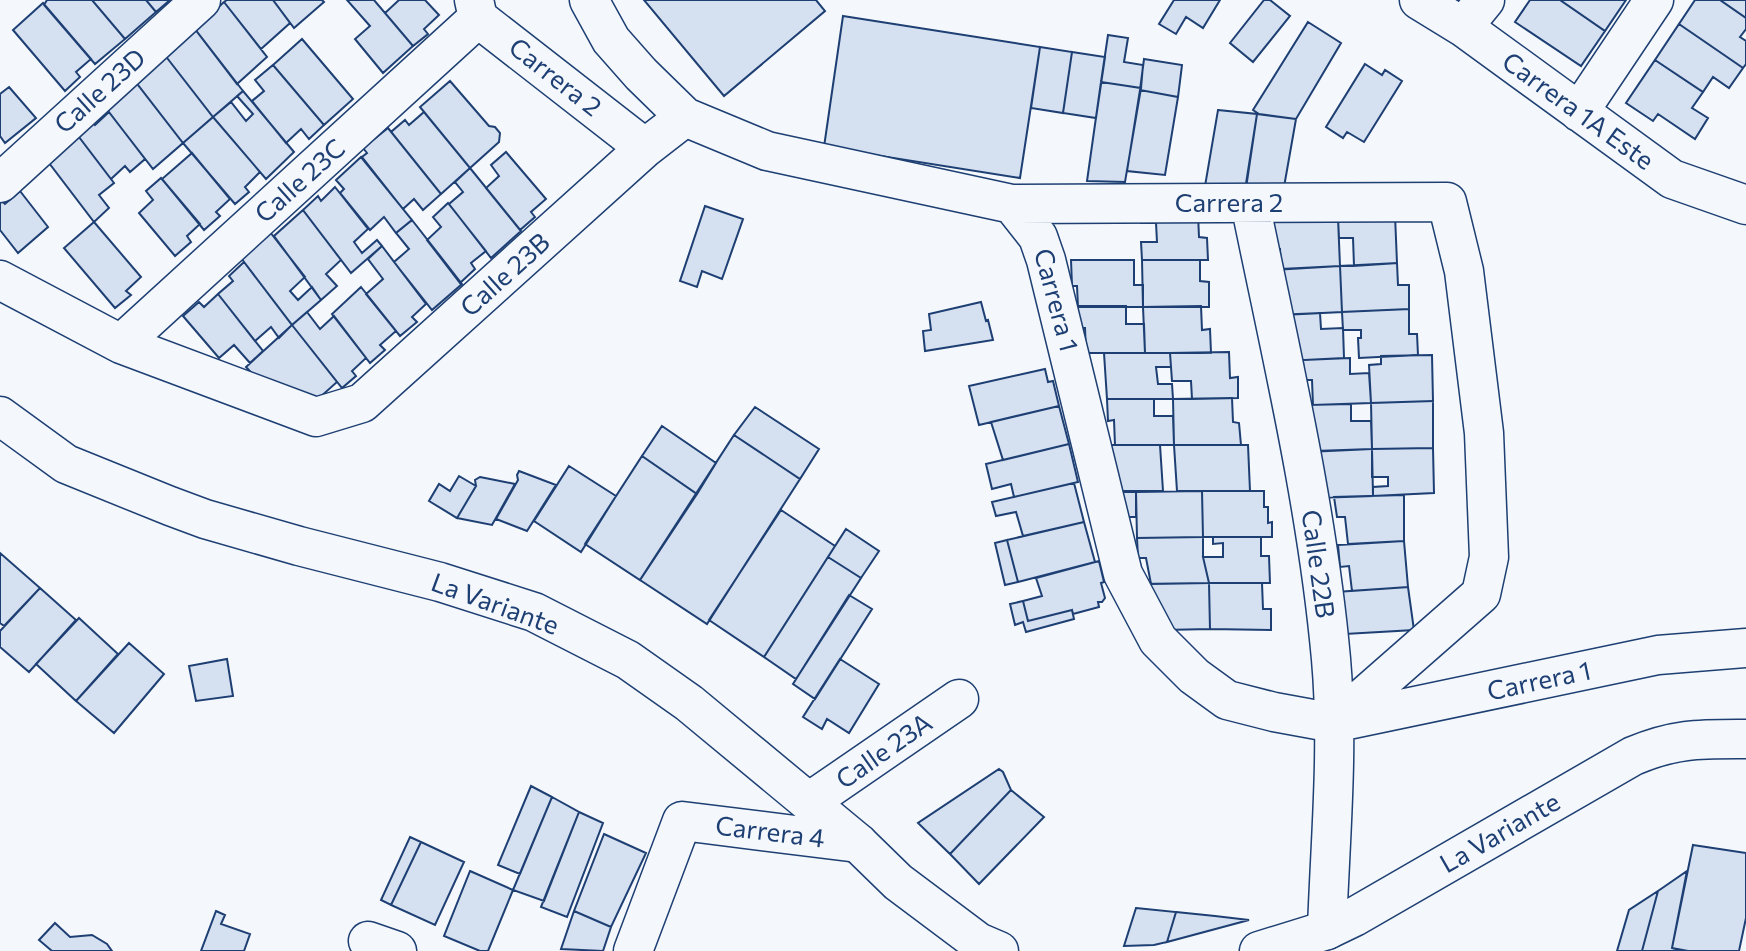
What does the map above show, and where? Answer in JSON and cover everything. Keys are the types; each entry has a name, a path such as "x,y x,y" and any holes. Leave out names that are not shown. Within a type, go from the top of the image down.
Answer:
{"street":[{"name":"Calle 23D","path":"0,183 201,0"},
{"path":"589,0 611,40 685,117 767,151 1012,204"},
{"name":"Carrera 1A Este","path":"1419,0 1474,14 1579,112 1672,179 1746,205"},
{"path":"1579,112 1654,0"},
{"name":"Carrera 2","path":"476,9 645,148"},
{"name":"Calle 23C","path":"121,344 476,9"},
{"name":"Calle 23B","path":"121,344 316,417 362,403 645,148 685,117"},
{"name":"Carrera 2","path":"1012,204 1447,202 1464,271 1484,433 1489,557 1481,594 1334,723"},
{"name":"Calle 22B","path":"1250,203 1311,509 1331,659 1334,723 1327,930"},
{"name":"Carrera 1","path":"1012,204 1038,237 1046,260 1123,574 1158,640 1194,676 1227,699 1274,712 1334,723 1658,655 1746,648"},
{"path":"0,280 121,344"},
{"name":"La Variante","path":"0,416 66,464 205,519 440,582 534,612 628,660 689,703 809,802 898,882 984,948"},
{"name":"Calle 23A","path":"809,802 958,699"},
{"name":"La Variante","path":"1259,951 1327,930 1366,911 1633,755 1661,744 1690,739 1746,739"},
{"name":"Carrera 4","path":"633,951 682,821 858,844"}],"building":[{"path":"47,0 92,0 125,39 95,64 44,5"},
{"path":"92,0 146,0 156,12 125,39"},
{"path":"146,0 170,0 156,12"},
{"path":"273,0 290,23 261,49 224,2"},
{"path":"273,0 322,0 324,2 294,28"},
{"path":"347,0 374,0 413,46 383,73 355,39 370,26"},
{"path":"399,0 425,0 439,15 424,29 428,34 413,46 385,13"},
{"path":"644,0 816,0 825,11 724,96"},
{"path":"1174,0 1220,0 1203,28 1186,17 1176,34 1159,24"},
{"path":"1264,0 1270,0 1290,16 1253,62 1230,43"},
{"path":"1530,0 1560,0 1605,31 1581,66 1515,22"},
{"path":"1560,0 1626,0 1605,31"},
{"path":"1695,0 1720,0 1746,18 1746,29 1740,37 1746,41 1746,64 1743,68 1679,24"},
{"path":"1720,0 1746,0 1746,18"},
{"path":"224,2 267,57 237,84 195,29"},
{"path":"43,3 91,59 76,72 80,77 65,91 13,30"},
{"path":"843,16 1040,47 1020,178 824,147"},
{"path":"1308,22 1341,43 1296,119 1259,114 1253,110"},
{"path":"1679,24 1743,68 1729,88 1713,77 1703,92 1655,60"},
{"path":"195,29 243,91 213,117 164,54"},
{"path":"1108,35 1128,38 1124,62 1143,65 1141,88 1101,82"},
{"path":"302,39 353,99 324,125 273,65"},
{"path":"1040,47 1072,52 1063,113 1031,108"},
{"path":"1072,52 1105,57 1096,118 1063,113"},
{"path":"164,54 213,117 183,143 135,81"},
{"path":"1144,59 1182,65 1178,97 1140,90"},
{"path":"1655,60 1703,92 1692,108 1708,118 1695,139 1658,114 1653,121 1626,103"},
{"path":"1365,64 1382,75 1385,70 1402,81 1364,142 1347,132 1343,138 1326,127"},
{"path":"273,65 324,125 309,139 301,129 286,143 252,101 264,91 255,80"},
{"path":"135,81 183,143 153,169 105,107"},
{"path":"450,81 489,126 495,127 500,133 499,142 470,168 420,107"},
{"path":"1101,82 1141,88 1125,182 1087,181"},
{"path":"9,87 36,118 5,143 0,136 0,94"},
{"path":"1140,90 1178,97 1165,175 1127,171"},
{"path":"243,91 294,152 266,179 213,117 231,102 246,121 253,114 237,96"},
{"path":"1218,110 1257,114 1245,190 1205,186"},
{"path":"109,112 145,159 130,172 125,166 111,179 79,137 91,120 95,125"},
{"path":"424,112 470,168 441,194 391,132 405,120 409,125"},
{"path":"1257,114 1296,119 1284,187 1246,188"},
{"path":"213,117 260,172 245,187 249,192 235,204 183,143"},
{"path":"388,128 441,194 423,210 414,199 403,209 362,157 367,153 363,148"},
{"path":"79,137 114,183 99,195 109,208 94,222 46,159"},
{"path":"506,152 546,199 531,212 535,217 520,230 486,188 499,176 491,165"},
{"path":"192,153 230,199 216,212 220,216 204,230 162,179"},
{"path":"361,157 412,220 396,233 384,217 370,230 340,193 344,189 336,180"},
{"path":"470,168 521,231 491,258 449,204 463,192 455,182"},
{"path":"161,178 200,224 187,236 191,242 175,256 139,213 153,200 146,191"},
{"path":"335,187 368,229 354,242 362,253 377,240 382,246 351,273 303,210 318,196 321,201"},
{"path":"20,191 48,227 18,253 0,230 0,199 5,204"},
{"path":"448,203 486,251 471,263 475,269 460,283 427,240 441,227 433,217"},
{"path":"705,206 743,219 722,279 702,271 697,287 680,281"},
{"path":"303,210 341,260 326,274 337,286 321,300 274,236"},
{"path":"1140,214 1198,214 1199,237 1207,238 1208,260 1142,260 1141,242 1157,242 1156,223 1141,223"},
{"path":"1395,215 1397,263 1354,266 1353,238 1339,238 1338,218"},
{"path":"1338,218 1340,266 1281,269 1280,249 1273,249 1271,221"},
{"path":"412,220 462,284 432,310 394,262 409,249 396,233"},
{"path":"94,222 141,277 126,291 131,295 115,308 64,248"},
{"path":"270,232 305,277 290,291 298,300 312,287 321,300 292,325 241,258"},
{"path":"382,246 426,304 412,317 417,322 400,336 366,294 383,279 368,259"},
{"path":"1071,260 1134,260 1134,285 1143,285 1143,307 1078,307 1077,286 1072,286"},
{"path":"1142,260 1200,260 1200,281 1209,282 1209,307 1143,307"},
{"path":"244,262 292,325 279,338 271,327 255,341 218,294 233,281 229,276"},
{"path":"1397,263 1398,285 1409,285 1409,309 1342,312 1340,266"},
{"path":"1340,266 1342,312 1283,315 1273,270"},
{"path":"361,287 396,331 380,345 385,350 370,363 332,314"},
{"path":"218,294 263,351 250,363 234,345 219,358 183,316 199,302 204,307"},
{"path":"981,302 993,340 925,351 923,331 931,330 929,314"},
{"path":"1073,306 1126,306 1126,324 1144,324 1145,353 1086,353 1085,328 1074,328"},
{"path":"1201,306 1202,330 1210,329 1211,353 1145,353 1143,307"},
{"path":"1409,309 1409,334 1417,334 1418,355 1359,358 1358,338 1361,338 1361,330 1343,330 1342,312"},
{"path":"307,312 320,329 334,316 366,358 352,371 356,376 342,388 292,325"},
{"path":"1320,313 1321,329 1343,328 1344,358 1285,361 1276,315"},
{"path":"292,325 337,382 318,399 262,384 246,367"},
{"path":"1229,352 1230,378 1238,377 1238,398 1192,399 1191,381 1172,381 1170,353"},
{"path":"1104,353 1170,353 1171,367 1156,367 1158,384 1172,384 1173,399 1107,399"},
{"path":"1432,355 1433,401 1371,403 1369,365 1381,364 1381,356"},
{"path":"1350,358 1350,374 1369,373 1371,403 1313,405 1312,380 1304,380 1303,360"},
{"path":"1045,369 1048,382 1053,381 1059,406 979,425 969,386"},
{"path":"1232,398 1233,422 1239,423 1241,445 1174,445 1173,399"},
{"path":"1107,399 1154,399 1154,416 1173,416 1174,445 1115,445 1114,420 1108,421"},
{"path":"1433,401 1433,448 1372,449 1371,403"},
{"path":"1351,404 1351,421 1371,421 1372,449 1315,451 1306,405"},
{"path":"1059,406 1069,444 1003,460 991,422"},
{"path":"755,407 819,449 800,479 734,435"},
{"path":"662,426 716,463 697,494 642,456"},
{"path":"734,435 800,479 707,624 640,580"},
{"path":"1069,444 1078,482 1014,497 1011,484 992,489 986,464"},
{"path":"1108,445 1160,445 1163,491 1118,491"},
{"path":"1174,445 1248,445 1250,491 1177,491"},
{"path":"1433,448 1434,493 1373,496 1373,487 1388,486 1388,477 1372,477 1372,449"},
{"path":"1372,449 1373,496 1316,498 1307,452"},
{"path":"642,456 697,494 640,580 585,544"},
{"path":"569,466 616,496 581,552 534,521"},
{"path":"519,471 556,485 527,531 496,519 518,480"},
{"path":"459,476 476,486 457,518 429,501 439,484 450,491"},
{"path":"480,477 515,484 492,525 457,518 476,486 475,480"},
{"path":"1074,483 1084,522 1023,536 1016,512 996,516 992,502"},
{"path":"1202,491 1203,537 1137,538 1136,492"},
{"path":"1202,491 1264,491 1264,507 1268,507 1268,523 1272,522 1272,537 1203,537"},
{"path":"1113,492 1136,492 1136,517 1114,517"},
{"path":"1404,495 1404,541 1348,544 1345,517 1337,517 1334,497"},
{"path":"781,510 835,546 764,657 709,620"},
{"path":"1084,522 1095,562 1018,582 1007,540"},
{"path":"846,529 879,551 861,578 828,557"},
{"path":"1203,537 1203,557 1209,583 1151,584 1146,558 1138,558 1137,538"},
{"path":"1213,537 1261,537 1261,556 1269,556 1270,583 1209,583 1203,557 1223,557 1223,543 1213,544"},
{"path":"1007,540 1018,582 1005,585 995,543"},
{"path":"1404,541 1408,587 1352,591 1349,566 1340,567 1338,545"},
{"path":"0,553 40,588 4,626 0,623"},
{"path":"828,557 861,578 796,679 764,657"},
{"path":"1099,561 1105,598 1098,602 1099,607 1073,614 1072,610 1028,621 1023,601 1042,596 1036,578"},
{"path":"1209,583 1210,629 1164,630 1140,584"},
{"path":"1209,583 1262,583 1263,609 1271,609 1271,630 1210,629"},
{"path":"1408,587 1414,630 1345,634 1336,592"},
{"path":"40,588 76,620 29,672 0,647 0,631"},
{"path":"849,595 872,609 815,699 793,684"},
{"path":"1023,601 1028,621 1072,610 1074,619 1026,632 1023,622 1015,625 1010,604"},
{"path":"79,618 118,654 76,701 36,664"},
{"path":"129,643 164,674 114,733 76,701"},
{"path":"227,659 233,696 196,701 189,666"},
{"path":"840,659 879,684 849,733 827,719 822,729 803,717"},
{"path":"999,769 1011,790 950,854 918,823"},
{"path":"531,786 552,797 520,874 498,865"},
{"path":"1011,790 1044,817 979,884 950,854"},
{"path":"552,797 579,812 544,901 513,890"},
{"path":"579,812 603,823 567,917 541,907"},
{"path":"604,834 646,853 611,927 574,911"},
{"path":"410,837 421,842 391,905 381,900"},
{"path":"421,842 464,862 435,925 391,905"},
{"path":"1693,845 1746,853 1746,918 1739,951 1688,951 1672,948"},
{"path":"470,871 513,890 488,951 480,951 444,936"},
{"path":"1687,871 1672,948 1683,951 1642,951 1658,891"},
{"path":"1658,891 1642,951 1617,951 1629,910"},
{"path":"1136,908 1176,912 1167,942 1124,946"},
{"path":"216,911 225,915 221,924 250,934 244,951 201,951"},
{"path":"574,911 611,927 603,951 561,949"},
{"path":"1176,912 1215,916 1249,920 1167,942"},
{"path":"55,923 70,937 92,935 107,944 112,951 52,951 39,940"}]}
